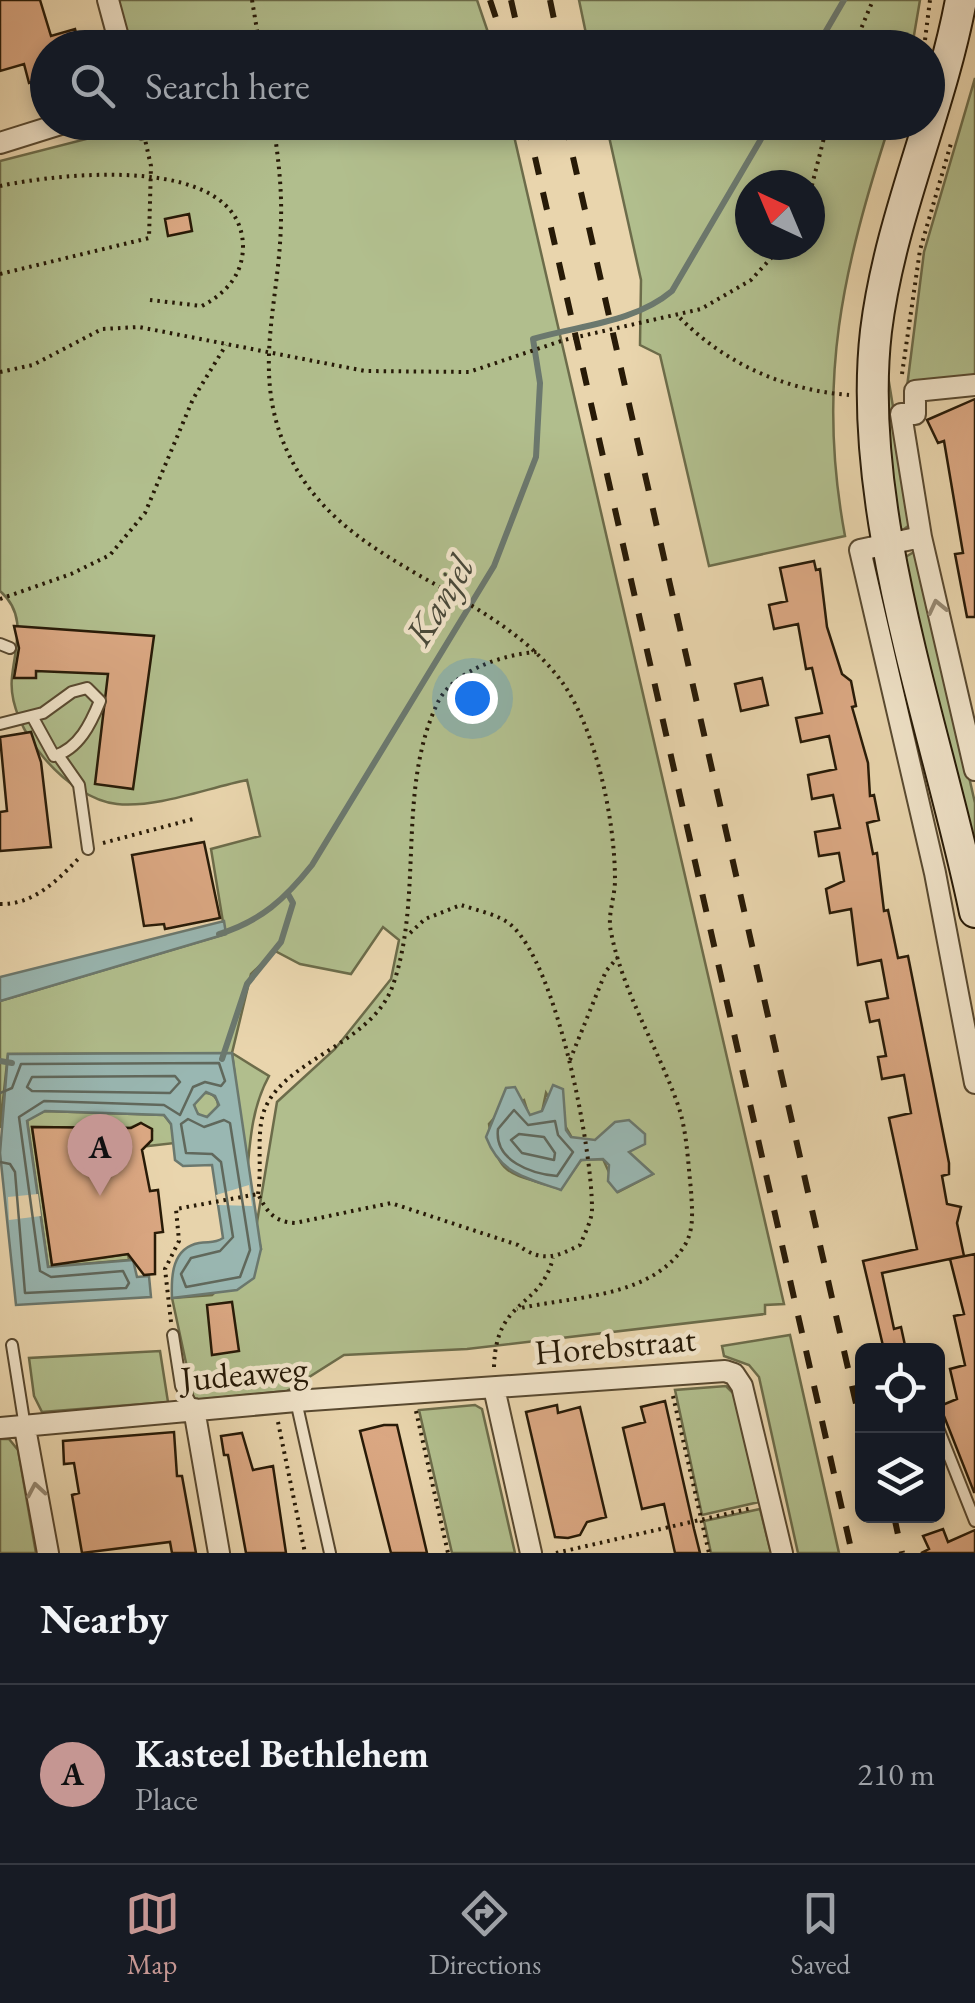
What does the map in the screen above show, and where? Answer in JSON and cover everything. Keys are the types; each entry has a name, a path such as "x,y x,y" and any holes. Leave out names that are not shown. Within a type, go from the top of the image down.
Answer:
{"street":[{"path":"108,0 116,30"},
{"path":"938,30 944,0"},
{"path":"945,33 960,0"},
{"path":"0,143 30,134"},
{"path":"915,140 876,334 875,436 889,544 970,868 975,912"},
{"path":"975,385 916,392 916,414 900,414 920,536 975,770"},
{"path":"920,536 860,550 935,874 975,1083"},
{"name":"Horebstraat","path":"494,1388 717,1370 739,1380 782,1553"},
{"path":"494,1388 531,1553"},
{"name":"Judeaweg","path":"0,1428 194,1409 494,1388"},
{"path":"194,1409 219,1553"},
{"path":"25,1428 48,1553"}],"lane":[{"path":"0,724 32,716 72,692 87,688 100,700 90,725 66,752 54,756 32,716"},
{"path":"58,754 79,785 88,849"},
{"path":"173,1335 180,1386 194,1409"},
{"path":"12,1345 25,1428"},
{"path":"296,1401 330,1553"},
{"path":"940,1433 975,1521"}],"path":[{"path":"252,0 257,30"},
{"path":"860,30 873,0"},
{"path":"930,0 932,30"},
{"path":"900,414 903,350 914,278 954,132"},
{"path":"0,274 150,238 151,178 144,140"},
{"path":"274,140 281,222 268,349 272,412 303,480 364,543 483,614 537,652 575,701 587,730 614,843 610,930 683,1122 693,1215 688,1238 669,1263 629,1286 518,1309 506,1315 497,1332 494,1360"},
{"path":"816,170 823,140"},
{"path":"0,186 84,175 151,178 191,186 224,201 242,228 242,266 230,285 202,306 150,300"},
{"path":"0,372 32,365 102,328 139,327 226,345 268,349 364,371 469,372 520,358 564,340 679,316 739,288 768,260"},
{"path":"679,316 731,359 763,375 808,390 849,395"},
{"path":"0,599 71,574 110,555 145,513 193,398 226,345"},
{"path":"407,936 426,919 462,905 510,924 536,961 570,1060 593,1213 580,1244 554,1258 534,1257 518,1245 391,1203 309,1222 281,1223 266,1210 258,1194 262,1116 284,1083 349,1041 378,1011 392,986 407,936 416,809 423,758 439,700 484,666 515,654 537,652"},
{"path":"570,1060 606,971 618,957"},
{"path":"173,1335 165,1269 178,1241 176,1208 258,1194"},
{"path":"518,1309 550,1272 554,1258"},
{"path":"667,1372 709,1553"},
{"path":"412,1393 448,1553"},
{"path":"274,1403 306,1553"},
{"path":"556,1553 770,1504"}],"green space":[{"path":"117,0 477,0 487,30 124,30"},
{"path":"579,0 920,0 915,30 585,30"},
{"path":"975,78 975,377 907,387 924,252"},
{"path":"82,140 515,140 784,1304 765,1305 765,1314 467,1349 344,1355 287,1391 194,1400 172,1298 212,1295 261,1249 256,1228 277,1102 335,1049 391,979 399,940 383,927 351,974 300,964 275,951 251,974 232,1053 8,1054 0,1128 0,1001 225,934 211,849 260,836 247,780 166,800 117,804 98,799 79,789 44,758 19,718 12,677 17,621 9,600 0,591 0,161","holes":["546,1093 572,1138 616,1148 653,1174 618,1192 603,1159 581,1160 560,1189 530,1180 502,1165 489,1124 498,1114 524,1100 529,1116 542,1112"]},
{"path":"610,140 885,140 847,277 834,376 833,427 845,536 709,566 660,355 640,345 641,280"},
{"path":"886,364 912,523 903,530 899,528 889,466"},
{"path":"914,552 918,555 975,803 975,837 969,839 902,559"},
{"path":"232,1053 269,1076 255,1112 247,1175"},
{"path":"206,1093 215,1096 215,1114 206,1117 197,1114 194,1105 197,1096"},
{"path":"45,1111 164,1115 171,1124 175,1143 148,1146 152,1131 141,1123 130,1128 32,1127 52,1264 128,1254 129,1260 48,1267 27,1120"},
{"path":"790,1335 839,1553 798,1553 759,1377 749,1365 724,1356 722,1346"},
{"path":"160,1351 168,1402 42,1412 34,1396 29,1358"},
{"path":"726,1386 734,1394 759,1502 702,1515 675,1390"},
{"path":"475,1405 482,1409 515,1553 452,1553 419,1410"},
{"path":"0,1439 9,1439 18,1450 36,1553 0,1553"},
{"path":"760,1509 771,1553 711,1553 704,1521"}],"water":[{"path":"224,921 226,934 0,1001 0,977"},
{"path":"232,1053 261,1249 254,1278 237,1290 172,1298 173,1272 183,1251 223,1238 212,1165 183,1166 175,1160 171,1124 164,1115 45,1111 27,1121 48,1267 133,1260 137,1277 149,1276 151,1297 16,1305 0,1153 8,1054","holes":["206,1092 215,1096 219,1105 207,1117 198,1114 194,1105"]},
{"path":"553,1085 563,1089 566,1130 571,1137 595,1140 615,1122 629,1120 645,1134 645,1144 629,1152 653,1174 617,1192 608,1181 609,1165 603,1159 581,1160 561,1190 507,1167 486,1137 506,1088 515,1087 530,1115 542,1111"}],"pier":[{"path":"249,1185 252,1206 218,1205 216,1195"},
{"path":"38,1194 41,1216 9,1220 8,1197"}],"building":[{"path":"0,0 40,0 49,30 30,30 30,83 24,64 0,71"},
{"path":"189,214 192,231 168,236 165,219"},
{"path":"975,399 975,617 967,617 955,554 963,553 944,441 938,443 927,420"},
{"path":"814,561 816,570 820,569 827,627 842,674 851,681 856,706 852,707 868,763 870,796 874,795 879,820 867,823 873,854 877,853 884,911 888,910 898,958 908,956 949,1163 949,1174 942,1176 947,1204 961,1207 957,1223 964,1256 882,1273 894,1329 901,1327 904,1343 882,1343 863,1261 917,1249 889,1118 911,1113 904,1075 882,1079 878,1057 886,1056 879,1020 870,1022 866,1002 888,998 881,960 858,965 851,909 830,913 826,889 844,881 839,853 819,856 815,832 840,828 833,795 812,799 808,775 836,769 829,736 801,742 796,718 822,713 812,668 806,669 798,624 774,629 769,605 787,601 780,568"},
{"path":"14,626 154,636 133,789 95,784 108,674 36,671 36,678 14,678 19,648"},
{"path":"762,678 768,705 741,711 735,684"},
{"path":"31,732 41,762 51,847 0,851 0,812 7,811 0,737"},
{"path":"204,842 220,918 165,929 164,924 144,926 132,855"},
{"path":"141,1123 152,1129 152,1140 142,1150 150,1191 158,1190 163,1232 155,1233 155,1274 144,1275 128,1254 52,1265 32,1127 131,1128"},
{"path":"975,1254 975,1492 945,1419 945,1404 957,1399 950,1369 965,1365 954,1316 964,1314 950,1259"},
{"path":"232,1302 239,1351 212,1355 207,1305"},
{"path":"665,1401 700,1553 675,1553 664,1504 642,1509 623,1428 645,1422 641,1407"},
{"path":"557,1405 558,1413 580,1407 606,1517 587,1522 580,1535 568,1538 555,1537 526,1412"},
{"path":"397,1425 427,1553 391,1553 360,1431"},
{"path":"174,1432 177,1476 182,1476 196,1553 172,1553 170,1542 82,1553 72,1495 79,1493 74,1463 64,1464 63,1441"},
{"path":"242,1433 253,1470 273,1466 286,1553 246,1553 221,1436"},
{"path":"943,1529 948,1542 975,1530 975,1553 921,1553 929,1549 923,1536"}],"waterway":[{"name":"Kanjel","path":"826,30 844,0"},
{"name":"Kanjel","path":"219,934 247,923 271,907 312,865 494,566 536,457 540,383 533,339 624,317 672,291 760,140"},
{"path":"222,1059 247,984 281,942 293,903 288,894"},
{"path":"0,1061 12,1063"}],"railway":[{"path":"490,0 500,30"},
{"path":"511,0 518,30"},
{"path":"550,0 556,30"},
{"path":"531,140 852,1553"},
{"path":"569,140 855,1399"},
{"path":"896,1523 902,1553"}],"place":[{"name":"Kasteel Bethlehem","path":"100,1196"}]}
